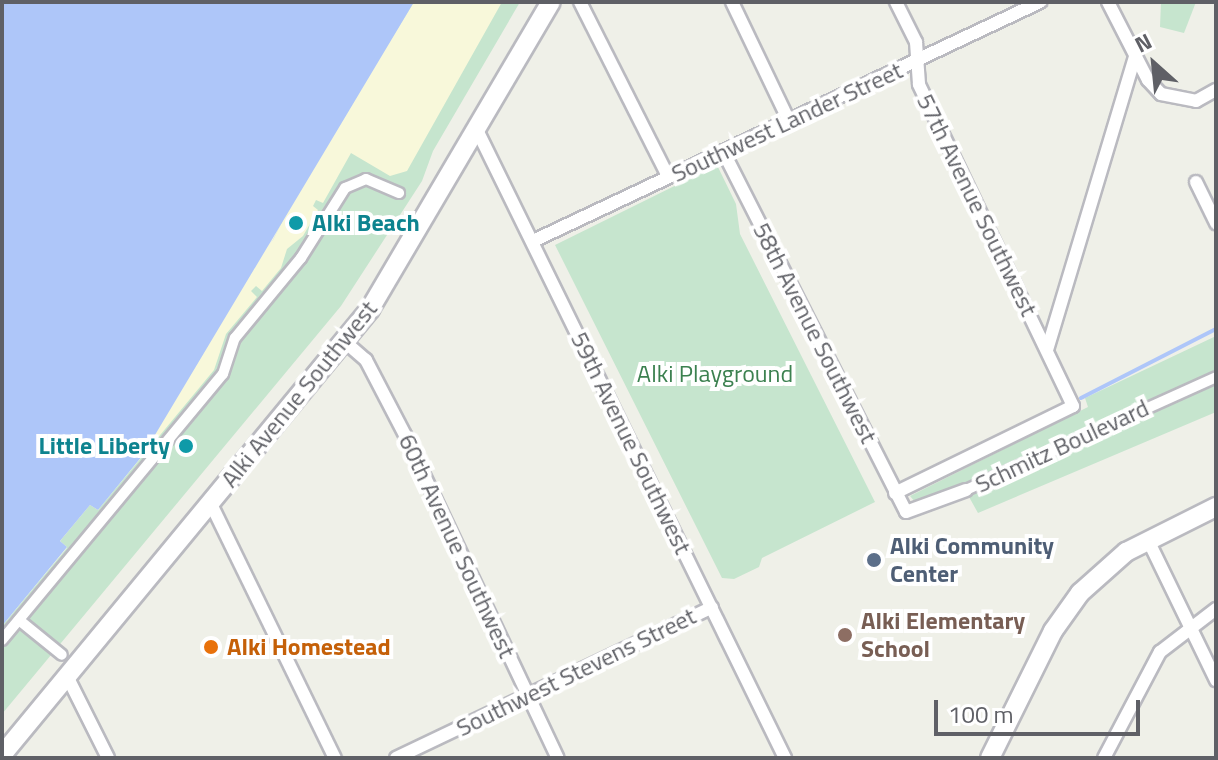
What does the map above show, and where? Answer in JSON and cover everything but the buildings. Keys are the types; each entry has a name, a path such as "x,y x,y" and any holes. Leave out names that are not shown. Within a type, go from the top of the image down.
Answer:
{"main road":[{"name":"Alki Avenue Southwest","path":"2,755 344,341 380,293 551,2"},
{"path":"990,758 1067,611 1108,565 1148,540 1216,507"}],"street":[{"path":"580,2 668,176"},
{"path":"732,2 790,123"},
{"name":"57th Avenue Southwest","path":"895,493 1073,406 919,84 916,42 896,2"},
{"name":"Southwest Lander Street","path":"533,241 668,176 725,155 1040,2"},
{"path":"1108,2 1135,57 1161,94 1196,101 1216,90"},
{"path":"1047,350 1135,57"},
{"name":"59th Avenue Southwest","path":"476,128 785,758"},
{"name":"58th Avenue Southwest","path":"725,155 906,512"},
{"path":"2,640 223,374 235,338 301,258 345,188 366,179 399,193"},
{"path":"1196,182 1216,223"},
{"name":"60th Avenue Southwest","path":"344,341 366,360 405,435 558,758"},
{"name":"Schmitz Boulevard","path":"906,512 966,490 1216,377"},
{"path":"210,502 335,758"},
{"path":"1148,540 1216,680"},
{"name":"Southwest Stevens Street","path":"396,758 712,607"},
{"path":"1104,758 1160,652 1189,625 1216,609"},
{"path":"19,620 62,655"},
{"path":"66,674 108,758"}],"green space":[{"path":"414,2 520,2 433,151 422,181 341,306 2,714 2,626 67,548 60,541 90,504 98,510 273,240 297,192"},
{"path":"1161,2 1196,2 1184,33 1160,27"},
{"name":"Alki Playground","path":"717,165 736,204 740,234 875,502 762,558 759,567 734,579 722,578 555,245"},
{"path":"1216,336 1216,412 978,513 964,488 916,503 910,496 1088,407 1085,398"}],"sand":[{"name":"Alki Beach","path":"414,2 502,2 407,171 390,176 351,153 323,203 316,200 313,206 318,210 303,236 287,249 281,268 262,291 256,286 251,291 257,297 226,334 214,370 98,510 90,505 60,541 67,547 2,626 2,550 273,240 297,192"}],"water":[{"path":"2,2 414,2 143,455 98,510 90,505 60,541 67,547 2,626"}],"waterway":[{"path":"1081,398 1216,329"}],"place":[{"name":"Alki Beach","path":"296,223"},
{"name":"Little Liberty","path":"186,446"},
{"name":"Alki Community Center","path":"874,560"},
{"name":"Alki Elementary School","path":"845,635"},
{"name":"Alki Homestead","path":"211,647"}]}
